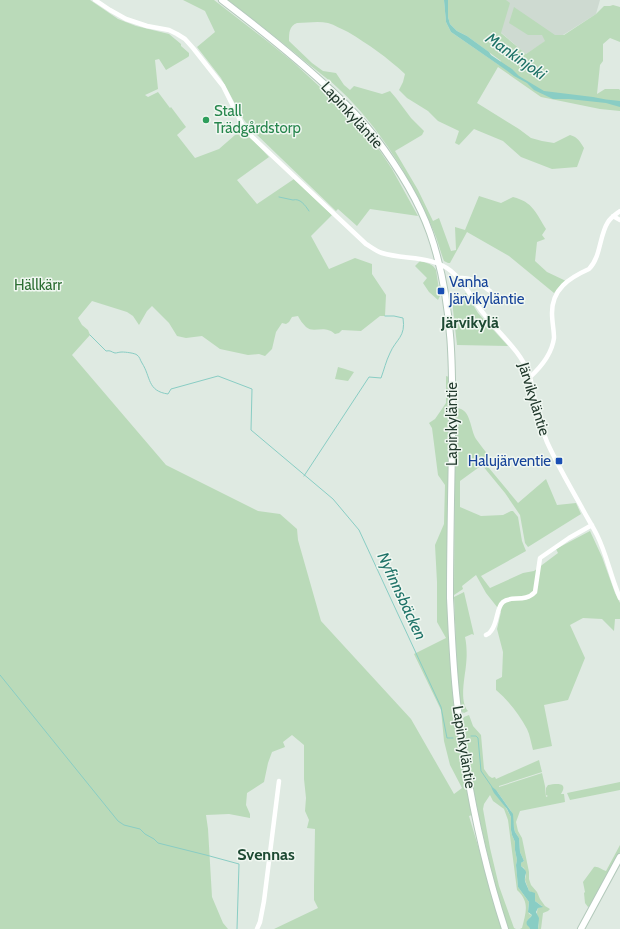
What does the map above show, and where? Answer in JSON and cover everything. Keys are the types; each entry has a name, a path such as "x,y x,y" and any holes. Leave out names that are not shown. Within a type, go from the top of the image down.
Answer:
{"main road":[{"name":"Lapinkyläntie","path":"222,0 320,80 360,119 375,136 399,171 412,194 429,232 439,264 446,301 452,369 453,404 450,598 458,710 466,764 478,825 505,929"},
{"path":"581,929 620,857"}],"street":[{"path":"95,0 126,19 173,32 187,41 223,86 248,133 366,244 380,252 395,256 426,260 439,264"},
{"path":"530,377 540,367 552,347 554,338 552,305 556,295 568,280 592,266 606,225 613,216 620,211"},
{"path":"613,216 620,220"},
{"name":"Järvikyläntie","path":"439,264 449,269 460,278 482,313 518,353 524,362 530,377 546,440 566,480 603,546 611,576 620,598"},
{"path":"460,278 474,280 490,291"},
{"path":"486,635 492,631 500,607 504,602 527,598 535,592 540,558 592,525"},
{"path":"257,929 260,922 264,901 279,780"}],"shaded area":[{"path":"492,0 600,0 596,14 563,35 555,35 526,54 483,17"}],"green space":[{"name":"Hällkärr","path":"0,0 90,0 118,19 136,26 169,34 181,44 181,46 189,53 189,56 166,70 159,59 155,60 158,89 145,95 148,97 158,92 170,108 171,107 186,127 177,135 195,158 219,149 243,128 269,157 237,180 257,204 294,179 332,215 311,236 329,269 355,258 372,264 372,274 386,295 385,316 380,316 361,331 342,330 335,334 331,331 323,329 312,330 306,327 298,316 292,317 286,324 282,323 276,332 272,349 265,356 259,354 248,355 220,349 202,336 186,338 177,336 169,323 152,306 147,311 139,325 133,316 127,312 92,301 78,318 82,325 88,330 90,335 72,355 166,465 258,511 280,514 297,529 298,540 321,621 411,719 454,794 462,788 450,765 444,741 441,710 414,654 446,638 437,622 435,545 444,524 445,485 438,475 432,428 429,423 435,419 446,403 446,376 449,377 447,579 448,619 454,703 458,741 472,815 469,816 503,929 274,929 318,908 314,900 315,829 307,828 309,820 305,811 304,745 292,735 283,742 285,747 272,752 264,782 247,793 246,805 250,818 229,814 206,815 212,897 223,923 228,929 0,929"},
{"path":"183,0 214,0 293,62 334,100 380,151 392,169 418,216 370,209 357,226 338,209 336,211 252,130 244,120 221,78 197,47 215,32 205,11"},
{"path":"228,0 444,0 446,22 451,32 499,65 501,61 467,36 457,31 450,24 448,17 448,0 506,0 510,3 501,33 526,54 545,41 542,35 528,35 509,23 514,7 555,35 564,35 596,14 604,6 613,5 620,7 620,42 610,38 603,44 603,61 600,65 597,94 605,89 619,89 620,111 600,109 541,97 498,67 477,103 531,138 554,143 570,135 577,138 584,148 577,167 552,169 521,157 503,141 474,129 459,145 455,143 459,131 438,121 428,111 407,98 399,90 405,74 392,62 348,32 328,23 316,22 294,24 289,33 289,41 312,63 323,71 336,73 344,85 350,90 354,86 382,94 390,91 411,118 424,131 422,135 395,151 418,190 433,221 439,218 451,251 456,250 455,227 465,230 479,196 501,203 513,197 530,205 546,229 542,235 545,239 537,242 535,261 547,272 566,281 554,293 509,256 467,232 450,263 444,261 435,235 417,194 394,156 368,120 332,83"},
{"path":"420,261 431,265 436,270 440,296 438,300 429,292 423,283 427,278 415,266"},
{"path":"466,293 478,313 508,346 457,345 452,301"},
{"path":"338,367 354,372 348,381 335,379"},
{"path":"457,408 462,409 468,416 476,439 489,457 484,462 518,503 546,479 557,505 576,503 581,514 528,547 525,543 520,515 505,493 482,465 460,481 460,507 481,516 503,515 513,511 518,517 522,541 526,551 481,576 490,588 523,573 534,571 558,553 556,549 590,531 620,603 620,619 615,619 614,631 602,619 583,618 570,625 585,658 568,700 544,705 552,746 533,750 529,734 524,723 509,703 496,690 496,680 502,677 503,652 497,629 501,612 486,593 476,575 462,586 463,589 454,595 455,411"},
{"path":"464,592 474,635 472,634 465,637 467,659 463,695 465,707 468,711 464,713 461,711 458,682 454,597"},
{"path":"469,715 473,726 481,735 484,769 492,778 495,777 496,779 539,760 542,772 499,787 542,773 546,797 548,796 546,795 546,788 548,785 560,784 563,787 561,794 564,794 565,802 520,811 516,822 518,831 522,838 531,885 545,906 550,909 543,913 541,929 538,929 537,913 538,908 542,906 535,901 534,895 529,891 525,880 526,874 524,868 521,866 521,863 524,861 520,852 519,838 515,832 511,811 496,790 511,817 511,830 515,842 517,860 518,887 529,902 528,910 529,914 532,915 527,921 530,929 520,929 522,928 526,908 524,899 517,890 508,820 504,809 493,801 490,795 484,804 483,809 490,848 499,886 514,928 516,929 509,929 507,926 493,876 470,773 462,721 464,717"},
{"path":"620,782 620,790 570,800 567,793"},
{"path":"620,845 620,852 593,903 588,907 585,903 583,882 594,867 606,871"}],"water":[{"path":"444,0 448,0 448,17 450,24 457,31 467,36 512,69 519,76 544,91 620,101 620,107 606,103 569,99 553,99 534,90 527,83 514,76 451,32 446,22"},
{"path":"491,786 496,790 513,814 514,828 519,838 520,852 524,861 521,863 521,866 526,872 525,881 529,891 535,893 535,901 543,907 538,908 536,912 539,918 538,929 530,929 527,925 527,921 532,915 528,912 529,902 518,887 517,860 515,842 511,830 511,817 507,809 494,793"}],"waterway":[{"path":"279,197 298,200 304,204 309,211"},
{"name":"Nyfinnsbäcken","path":"304,476 369,377 381,378 392,348 402,334 404,324 403,318 385,316"},
{"name":"Nyfinnsbäcken","path":"90,335 106,351 136,354 145,368 150,383 156,390 161,392 168,394 171,389 218,376 252,389 251,430 333,499 359,530 441,707 447,738 453,738"},
{"path":"0,675 118,821 124,825 140,829 158,843 239,864 237,929"},
{"name":"Nyfinnsbäcken","path":"471,736 476,736 478,738 481,771 492,787"}],"place":[{"name":"Stall Trädgårdstorp","path":"206,120"},
{"name":"Vanha Järvikyläntie","path":"441,291"},
{"name":"Halujärventie","path":"559,461"}],"district":[{"name":"Järvikylä","path":"470,322"},
{"name":"Svennas","path":"266,854"}],"water label":[{"name":"Mankinjoki","path":"516,56"}]}
